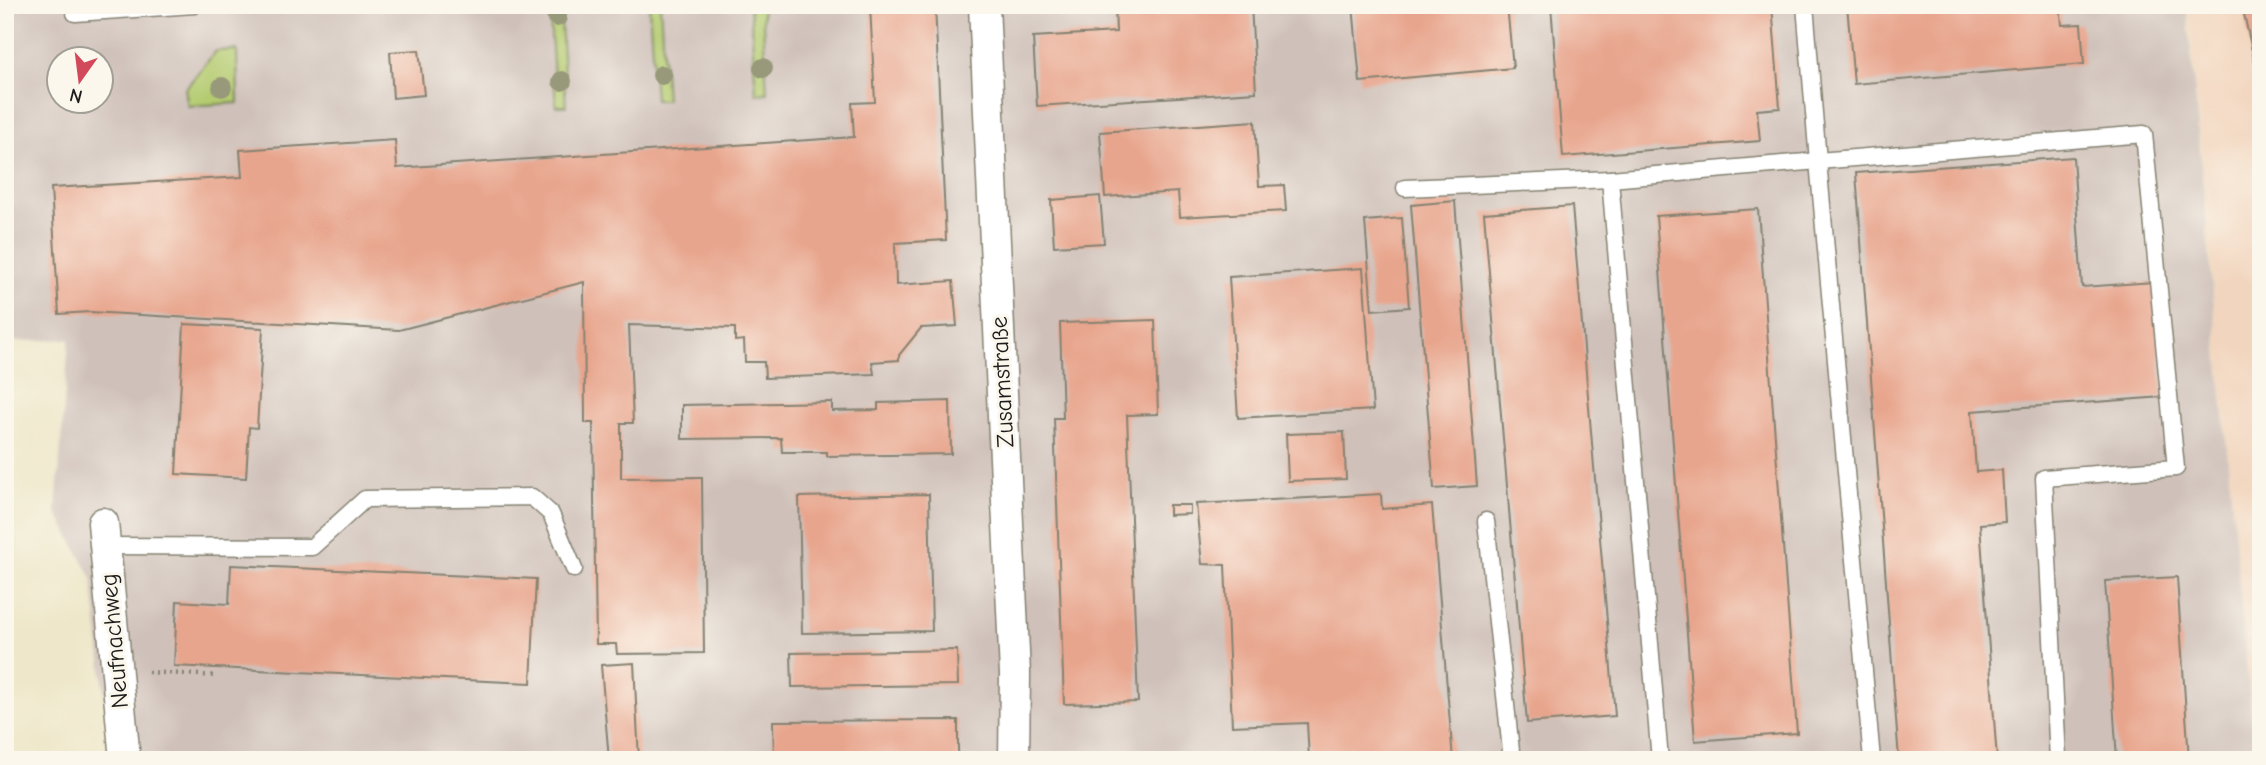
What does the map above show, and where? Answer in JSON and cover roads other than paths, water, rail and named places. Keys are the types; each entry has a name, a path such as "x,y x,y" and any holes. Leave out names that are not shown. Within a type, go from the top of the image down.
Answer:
{"street":[{"name":"Zusamstraße","path":"984,5 1015,674 1014,760"},
{"name":"Neufnachweg","path":"104,534 125,760"}],"lane":[{"path":"75,5 75,13 194,5"},
{"path":"1805,5 1871,760"},
{"path":"1405,188 1609,179 2144,134 2176,468 2044,478 2058,760"},
{"path":"1609,179 1660,760"},
{"path":"104,534 312,547 365,499 531,497 551,514 574,569"},
{"path":"1486,521 1512,760"}]}
